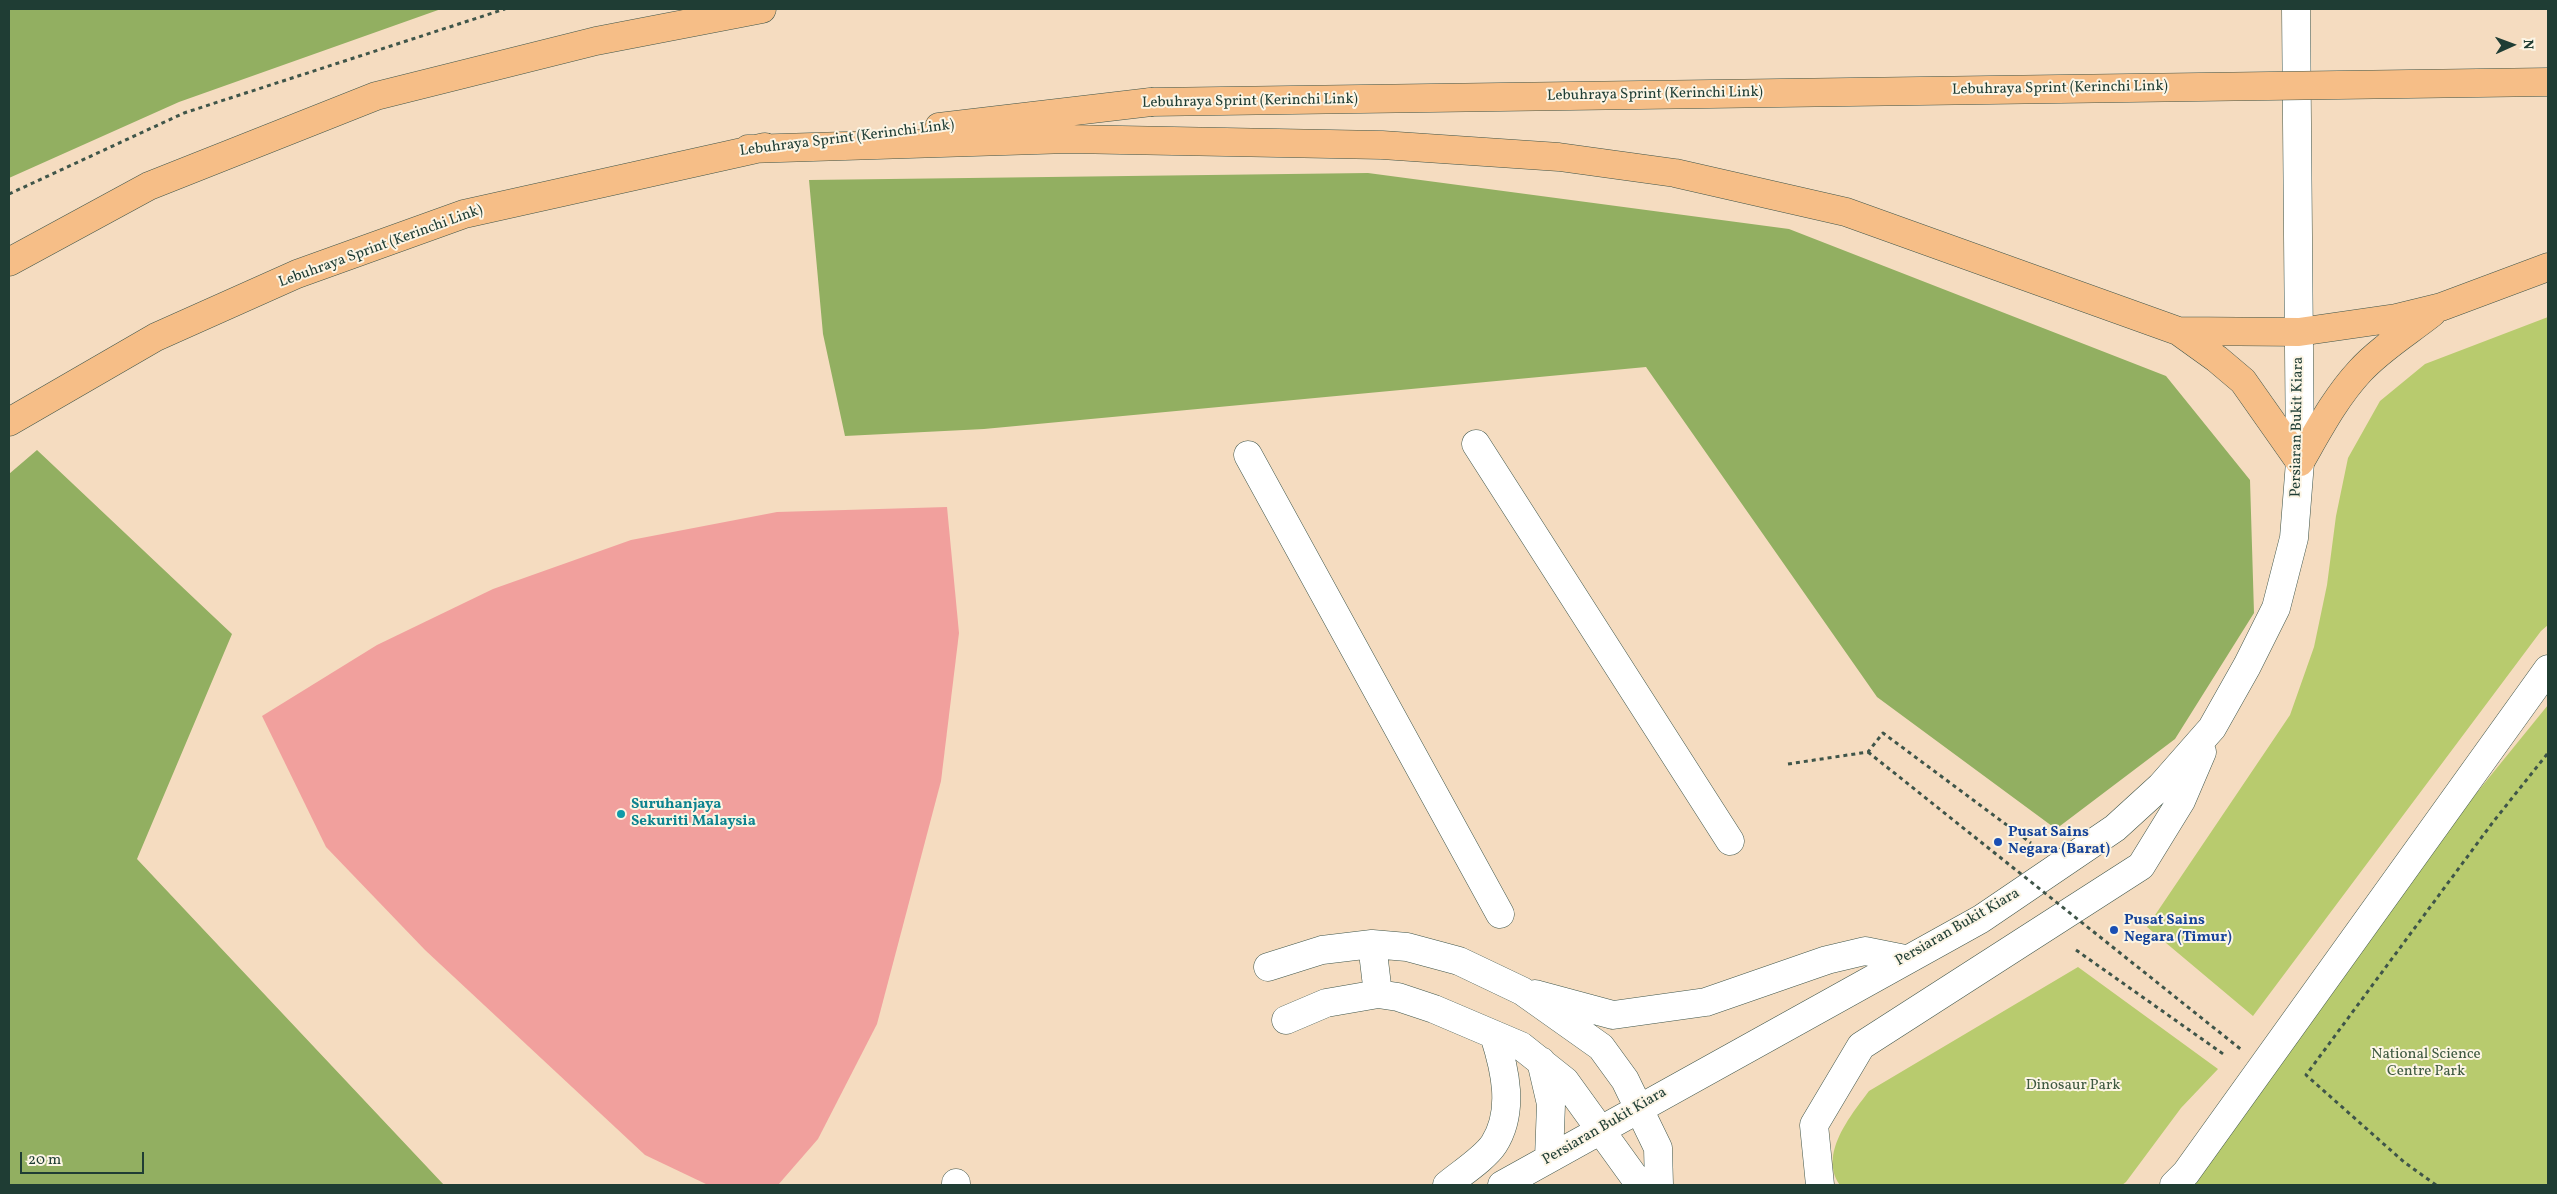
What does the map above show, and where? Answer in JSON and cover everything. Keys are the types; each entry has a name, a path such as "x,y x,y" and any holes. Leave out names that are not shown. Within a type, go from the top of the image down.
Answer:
{"highway":[{"path":"9,262 148,186 376,96 596,41 762,9"},
{"name":"Lebuhraya Sprint (Kerinchi Link)","path":"9,422 156,337 297,274 464,214 748,149 1151,102 2548,82"},
{"path":"748,149 1069,139 1382,145 1558,157 1675,173 1846,212 2178,331 2243,381 2300,462 2340,395 2360,371 2383,350 2442,306"},
{"path":"2178,331 2299,332 2396,318 2442,306 2548,268"}],"street":[{"name":"Persiaran Bukit Kiara","path":"1502,1185 1981,919 2115,828 2161,786 2212,728 2247,666 2276,608 2294,538 2300,462 2296,9"},
{"path":"1476,444 1730,840"},
{"path":"1248,455 1500,914"},
{"path":"2174,1185 2186,1174 2548,669"},
{"path":"1820,1185 1814,1125 1861,1046 2141,866 2181,801 2212,728"},
{"path":"1268,966 1322,950 1372,944 1407,947 1460,960 1522,991 1601,1048 1625,1080 1658,1148 1658,1185"},
{"path":"1372,944 1378,994"},
{"path":"1522,991 1613,1014 1706,1002 1827,960 1865,951 1906,960"},
{"path":"1286,1020 1326,1003 1378,994 1398,997 1434,1009 1521,1046 1565,1081 1636,1178 1645,1185"},
{"path":"1447,1185 1493,1145 1503,1124 1506,1087 1501,1056 1494,1035"},
{"path":"1541,1061 1551,1104 1549,1158"}],"path":[{"path":"9,194 184,113 505,9"},
{"path":"1788,764 1868,752 1883,733 2061,866"},
{"path":"1868,752 2243,1051"},
{"path":"2436,1185 2404,1162 2306,1075 2493,822 2548,753"},
{"path":"2100,966 2228,1057"}],"green space":[{"path":"9,9 441,9 179,102 9,178"},
{"path":"1368,173 1789,229 2166,376 2250,480 2254,613 2175,739 2056,829 1877,697 1646,367 984,429 845,436 823,334 809,180"},
{"path":"2548,317 2548,625 2541,631 2253,1016 2147,927 2290,715 2314,647 2327,585 2336,516 2348,458 2380,401 2425,364"},
{"path":"37,450 232,634 137,859 444,1185 9,1185 9,474"},
{"name":"National Science Centre Park","path":"2548,705 2548,1185 2186,1185 2470,801"},
{"name":"Dinosaur Park","path":"2078,967 2218,1069 2181,1108 2126,1182 2122,1185 1840,1185 1834,1173 1835,1148 1846,1123 1869,1091"}],"building":[{"name":"Suruhanjaya Sekuriti Malaysia","path":"947,507 959,633 941,781 877,1024 818,1139 778,1185 708,1185 645,1155 425,950 326,847 262,716 377,645 493,589 631,540 777,512"}],"place":[{"name":"Suruhanjaya Sekuriti Malaysia","path":"621,814"},
{"name":"Pusat Sains Negara (Barat)","path":"1998,842"},
{"name":"Pusat Sains Negara (Timur)","path":"2114,930"}]}
